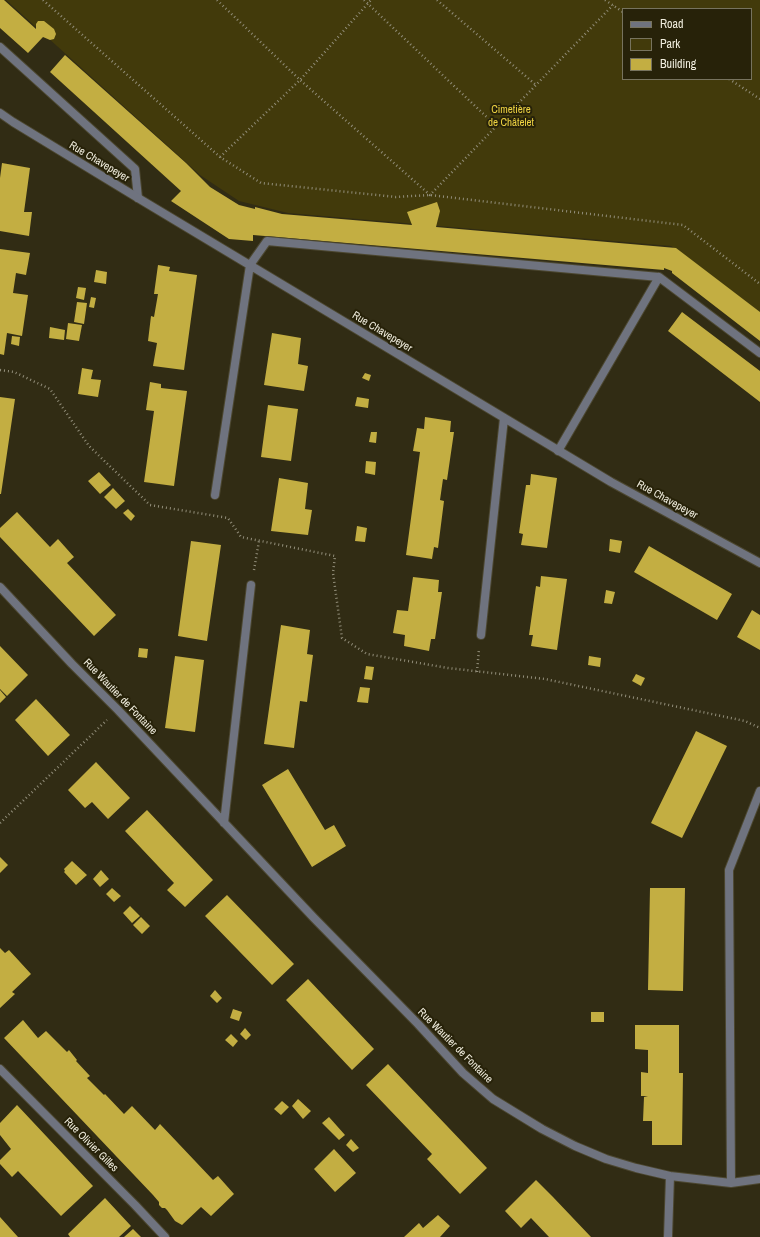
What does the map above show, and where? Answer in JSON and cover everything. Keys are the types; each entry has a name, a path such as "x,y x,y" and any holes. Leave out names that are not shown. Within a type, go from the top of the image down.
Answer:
{"street":[{"path":"0,47 135,169 138,198"},
{"name":"Rue Chavepeyer","path":"0,113 138,198 558,451 611,482 760,563"},
{"path":"215,495 250,265 268,241 659,277 760,353"},
{"path":"558,451 659,277"},
{"path":"481,634 504,418"},
{"path":"224,822 251,585"},
{"name":"Rue Wautier de Fontaine","path":"0,587 418,1024 463,1073 493,1099 542,1129 575,1146 614,1161 670,1176 731,1183 760,1179"},
{"path":"731,1183 729,870 760,791"},
{"name":"Rue Olivier Gilles","path":"0,1069 165,1237"},
{"path":"668,1237 670,1176"}],"path":[{"path":"44,0 220,157 261,183 396,197 430,195 683,225 760,284"},
{"path":"217,0 300,80 430,195"},
{"path":"364,0 496,126"},
{"path":"220,157 300,80 371,0"},
{"path":"437,0 536,85"},
{"path":"605,0 622,11"},
{"path":"430,195 613,5"},
{"path":"731,80 760,99"},
{"path":"0,370 14,372 50,389 89,446 150,505 228,518 241,538 335,556 333,573 342,638 367,654 448,668 545,679 745,721 760,728"},
{"path":"251,585 259,541"},
{"path":"477,672 481,634"},
{"path":"0,823 118,710"}],"green space":[{"name":"Cimetière de Châtelet","path":"6,0 760,0 760,312 671,246 288,213 239,201 200,175"}],"building":[{"path":"0,0 4,0 36,29 36,24 38,21 44,21 54,29 56,34 54,39 50,40 43,37 28,53 0,28"},
{"path":"65,55 186,163 210,187 239,205 255,209 255,207 282,214 412,225 407,212 437,202 440,211 436,227 676,248 760,312 760,341 672,273 672,271 664,268 664,270 253,235 253,241 229,239 171,201 181,191 50,72"},
{"path":"2,163 30,168 24,212 32,212 29,236 0,231 0,178"},
{"path":"0,249 30,253 26,275 16,273 13,293 28,295 22,336 7,333 4,355 0,354"},
{"path":"158,265 170,267 169,271 197,275 184,370 153,366 157,343 148,341 151,316 154,317 158,294 154,294"},
{"path":"96,270 107,272 106,284 94,282"},
{"path":"78,287 86,288 84,300 76,298"},
{"path":"91,297 96,298 94,308 89,307"},
{"path":"77,302 87,303 84,324 74,322"},
{"path":"682,312 760,371 760,402 668,331"},
{"path":"68,323 82,325 79,341 66,339"},
{"path":"50,327 65,330 64,340 49,338"},
{"path":"272,333 301,338 298,364 308,366 304,391 264,385"},
{"path":"12,336 20,337 19,346 11,344"},
{"path":"82,368 93,370 91,379 101,380 98,397 78,394"},
{"path":"365,373 371,375 369,381 362,378"},
{"path":"150,382 161,384 161,388 187,391 174,486 144,482 154,411 146,410"},
{"path":"0,397 15,399 1,494 0,494"},
{"path":"357,397 369,399 368,408 355,406"},
{"path":"268,405 298,409 291,461 261,457"},
{"path":"425,417 451,421 450,432 454,432 447,480 443,479 440,500 444,501 438,548 434,547 432,559 406,555 420,452 413,451 417,428 424,429"},
{"path":"371,432 377,432 376,443 369,442"},
{"path":"366,461 376,462 375,475 365,473"},
{"path":"99,472 111,485 100,494 88,481"},
{"path":"531,474 557,478 547,548 521,545 523,534 519,533 526,485 530,485"},
{"path":"279,478 308,483 305,509 312,510 308,535 271,531"},
{"path":"113,488 125,501 116,509 104,497"},
{"path":"128,509 135,516 131,521 123,513"},
{"path":"17,512 50,547 58,539 74,557 67,563 116,615 94,636 0,537 0,528"},
{"path":"357,526 367,528 365,542 355,541"},
{"path":"610,539 622,541 620,553 609,551"},
{"path":"191,541 221,545 207,641 178,636"},
{"path":"649,546 732,594 717,620 634,572"},
{"path":"541,576 567,579 557,650 531,646 533,635 529,635 536,586 540,587"},
{"path":"413,577 439,580 438,592 442,592 435,639 431,639 429,651 404,646 405,635 393,633 397,610 408,611"},
{"path":"606,590 615,592 612,604 604,603"},
{"path":"752,610 760,615 760,650 737,637"},
{"path":"281,625 310,630 307,654 313,655 307,702 300,701 294,748 264,744"},
{"path":"0,646 28,675 7,696 0,689"},
{"path":"139,648 148,649 147,658 138,657"},
{"path":"175,656 204,660 195,732 165,728"},
{"path":"589,656 601,658 600,667 588,665"},
{"path":"366,666 374,667 372,680 364,679"},
{"path":"636,674 645,678 641,686 632,681"},
{"path":"360,687 370,688 368,703 357,702"},
{"path":"0,690 6,697 0,703"},
{"path":"36,699 70,735 48,756 15,720"},
{"path":"696,731 727,746 682,838 651,823"},
{"path":"96,762 130,798 108,819 92,802 85,808 68,790"},
{"path":"288,769 325,830 334,825 346,846 312,867 262,785"},
{"path":"147,810 213,880 185,907 167,890 174,883 125,831"},
{"path":"0,857 8,865 0,873"},
{"path":"72,861 87,875 76,885 64,872 64,869"},
{"path":"101,870 109,879 100,887 93,879"},
{"path":"112,888 121,896 114,902 106,894"},
{"path":"650,888 685,888 683,991 648,990"},
{"path":"227,895 294,964 272,985 205,916"},
{"path":"130,906 140,916 132,923 123,913"},
{"path":"141,917 150,926 142,934 133,925"},
{"path":"0,948 5,953 9,950 31,974 12,992 15,994 0,1008"},
{"path":"308,979 374,1049 352,1070 286,1000"},
{"path":"215,990 222,998 217,1003 210,996"},
{"path":"233,1009 242,1012 239,1021 230,1018"},
{"path":"591,1012 604,1012 604,1022 591,1022"},
{"path":"23,1020 38,1038 46,1031 67,1052 69,1050 77,1060 76,1061 90,1076 87,1078 124,1114 132,1106 155,1130 160,1124 213,1180 218,1176 234,1194 211,1216 201,1207 182,1225 175,1221 165,1208 162,1208 159,1205 159,1202 153,1195 4,1038"},
{"path":"635,1025 679,1025 679,1073 683,1073 682,1145 652,1145 652,1121 643,1121 644,1097 648,1096 641,1096 641,1072 648,1073 648,1050 635,1049"},
{"path":"245,1028 251,1035 246,1040 240,1034"},
{"path":"231,1034 238,1041 233,1047 225,1040"},
{"path":"388,1064 487,1168 460,1194 427,1159 432,1154 366,1085"},
{"path":"298,1099 311,1111 303,1119 292,1106"},
{"path":"282,1101 289,1107 281,1115 274,1109"},
{"path":"17,1105 93,1186 61,1216 18,1171 12,1177 0,1164 0,1160 11,1149 0,1135 0,1123"},
{"path":"329,1117 345,1135 339,1140 322,1123"},
{"path":"351,1139 359,1148 353,1152 346,1145"},
{"path":"334,1149 356,1173 335,1192 314,1169"},
{"path":"536,1180 591,1237 549,1237 531,1218 521,1228 505,1211"},
{"path":"105,1198 131,1226 119,1237 70,1237 68,1234"},
{"path":"438,1215 450,1226 440,1237 404,1237 419,1223 423,1228"},
{"path":"0,1217 18,1237 0,1237"},
{"path":"133,1229 141,1237 124,1237"}]}
